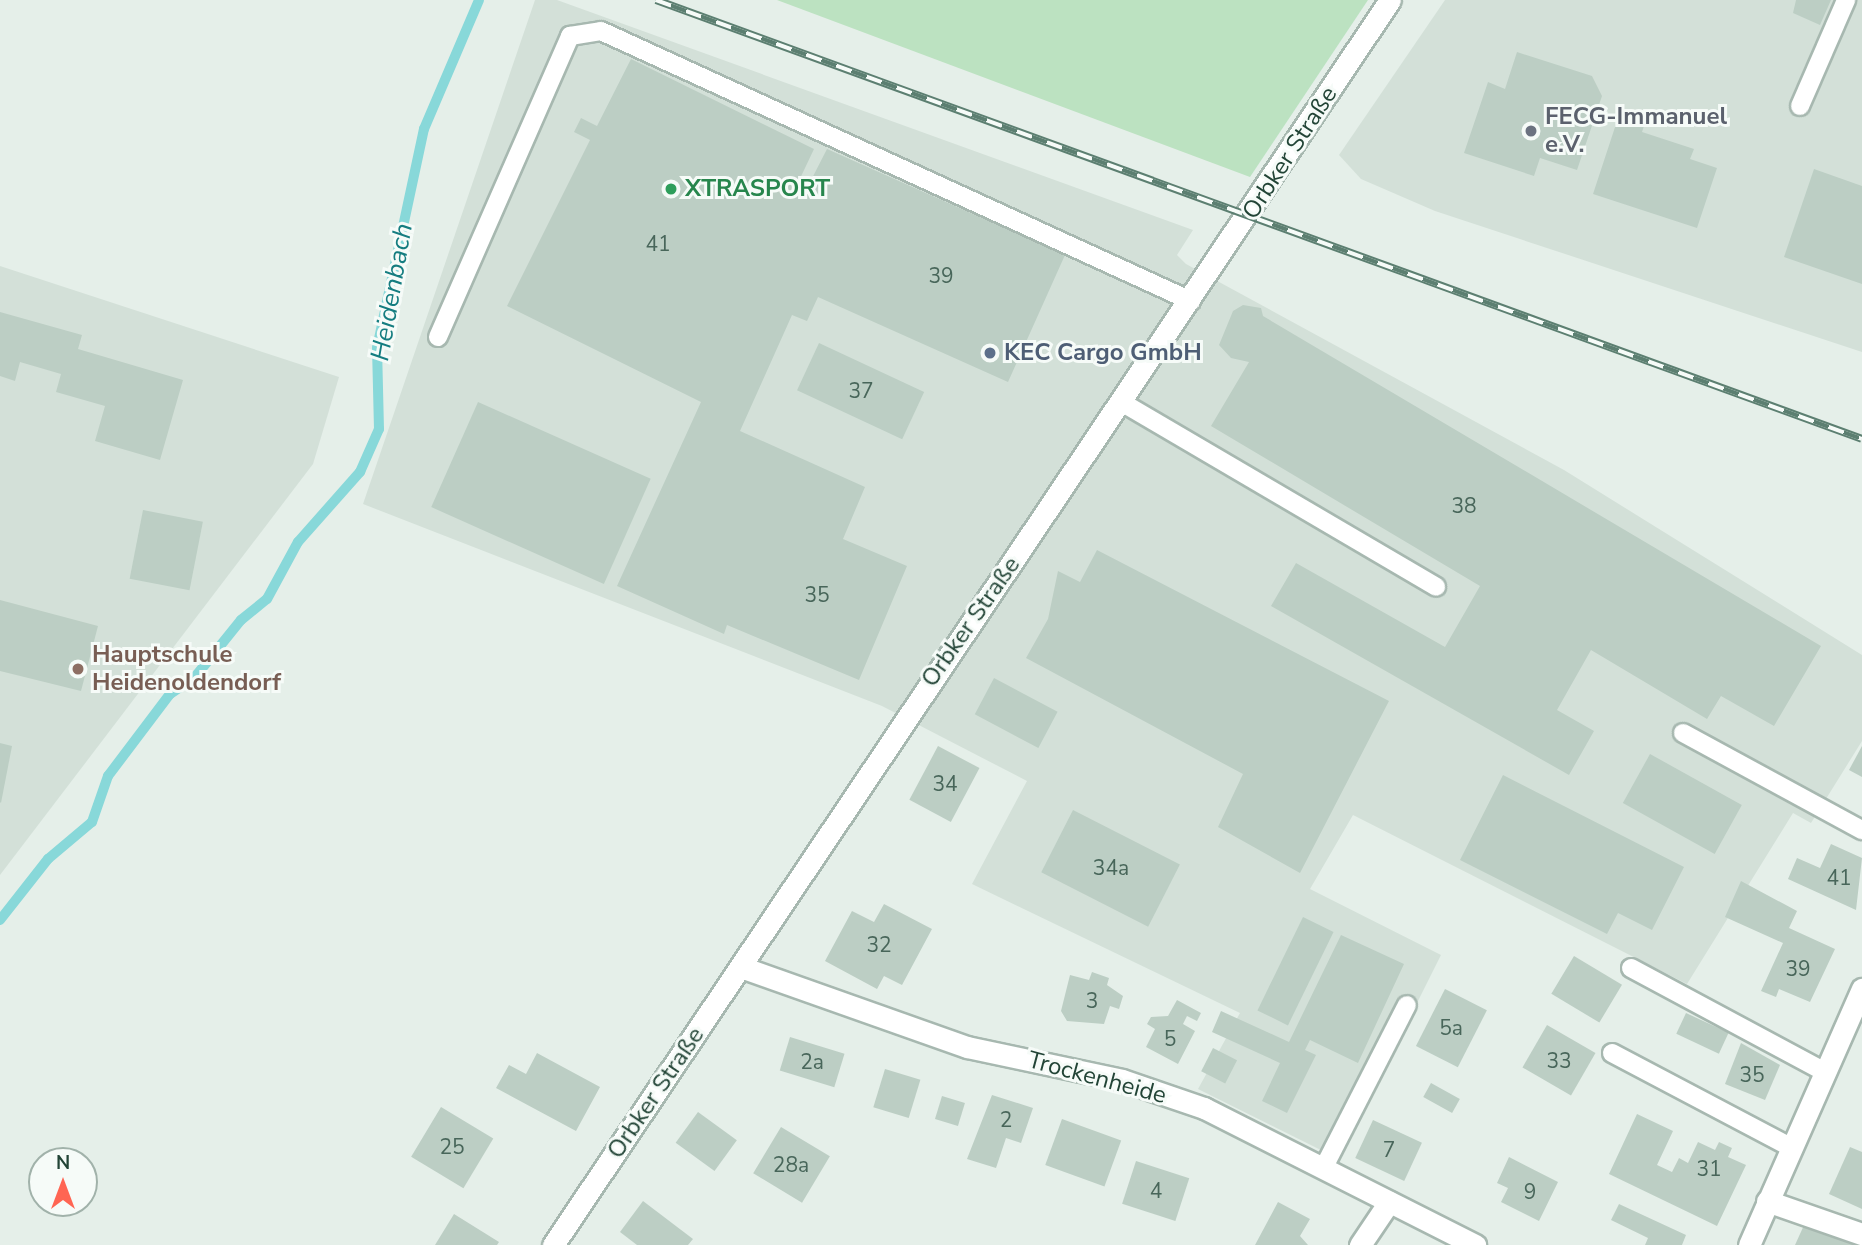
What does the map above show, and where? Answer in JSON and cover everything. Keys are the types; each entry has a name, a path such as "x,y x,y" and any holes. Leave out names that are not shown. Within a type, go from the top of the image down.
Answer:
{"street":[{"name":"Orbker Straße","path":"553,1245 1191,301 1390,0"},
{"name":"Trockenheide","path":"741,967 967,1047 1134,1084 1204,1108 1475,1245"},
{"path":"1749,1245 1823,1071 1862,989"},
{"path":"1767,1201 1862,1234"},
{"path":"1360,1245 1389,1202"}],"lane":[{"path":"1800,106 1846,0"},
{"path":"438,337 570,36 601,31 1191,301"},
{"path":"1123,402 1436,587"},
{"path":"1683,733 1862,830"},
{"path":"1631,968 1823,1071"},
{"path":"1323,1169 1407,1006"},
{"path":"1612,1053 1790,1147"}],"shaded area":[{"path":"535,0 557,0 1193,230 1177,255 1186,264 1564,470 1862,655 1862,741 1811,823 1793,813 1687,984 1353,815 1310,889 1441,955 1339,1159 1198,1089 1240,1013 972,884 1027,781 882,706 363,504"},
{"path":"1445,0 1862,0 1862,352 1435,211 1361,179 1339,155"},
{"name":"Hauptschule Heidenoldendorf","path":"0,266 339,377 313,464 0,875"}],"green space":[{"path":"777,0 1368,0 1250,177"}],"building":[{"path":"1796,0 1831,0 1820,25 1793,13"},
{"name":"FECG-Immanuel e.V.","path":"1517,52 1592,76 1602,96 1577,170 1540,158 1534,176 1464,153 1488,82 1505,89"},
{"path":"631,59 814,149 796,187 805,192 827,149 1065,255 1008,382 818,297 807,321 792,315 740,431 865,487 843,539 907,566 859,680 727,625 724,634 617,586 701,402 507,306 590,140 574,132 581,118 597,126"},
{"path":"1619,115 1645,123 1642,132 1694,149 1690,159 1717,168 1697,228 1593,194"},
{"path":"1814,169 1862,186 1862,284 1784,257"},
{"path":"1243,305 1261,308 1263,316 1821,646 1774,726 1721,696 1707,719 1591,650 1557,710 1594,731 1569,775 1271,606 1296,563 1445,647 1480,586 1211,426 1249,362 1231,358 1219,345 1233,311"},
{"path":"0,312 82,335 78,349 183,380 160,460 95,441 105,406 56,392 61,374 20,362 15,381 0,376"},
{"path":"819,343 924,392 902,439 797,390"},
{"path":"478,402 651,479 604,584 431,507"},
{"path":"143,510 203,522 190,590 130,579"},
{"path":"1097,550 1389,701 1300,873 1218,827 1243,774 1026,658 1048,619 1058,571 1080,582"},
{"path":"0,600 98,626 81,691 0,671"},
{"path":"994,678 1058,712 1038,748 975,714"},
{"path":"0,743 12,746 1,803 0,802"},
{"path":"938,746 979,768 951,822 909,800"},
{"path":"1862,746 1862,777 1849,770"},
{"path":"1650,754 1742,805 1715,854 1623,803"},
{"path":"1503,775 1684,867 1652,930 1618,913 1607,934 1460,860"},
{"path":"1073,810 1180,864 1148,927 1041,872"},
{"path":"1831,844 1862,858 1856,910 1788,879 1797,858 1820,868"},
{"path":"1741,881 1797,911 1789,928 1835,949 1810,1002 1779,989 1776,997 1761,991 1783,943 1725,917"},
{"path":"884,904 932,929 902,985 884,976 877,989 825,961 852,911 874,922"},
{"path":"1303,917 1334,932 1288,1025 1257,1010"},
{"path":"1341,935 1404,964 1358,1063 1310,1040 1305,1050 1316,1055 1287,1113 1262,1101 1280,1063 1212,1032 1221,1011 1289,1042"},
{"path":"1574,956 1622,985 1599,1023 1551,994"},
{"path":"1092,972 1109,978 1107,985 1123,996 1119,1009 1110,1006 1104,1024 1067,1021 1061,1011 1070,975 1089,980"},
{"path":"1445,989 1487,1010 1458,1067 1416,1046"},
{"path":"1177,1000 1201,1013 1197,1021 1187,1016 1183,1024 1195,1031 1178,1064 1146,1047 1155,1029 1147,1024 1151,1017 1168,1016"},
{"path":"1686,1013 1729,1033 1719,1054 1676,1034"},
{"path":"1547,1025 1595,1053 1571,1095 1522,1067"},
{"path":"790,1037 845,1054 834,1087 780,1070"},
{"path":"1741,1043 1780,1065 1765,1100 1725,1084"},
{"path":"1213,1048 1237,1060 1225,1083 1201,1071"},
{"path":"537,1053 600,1087 576,1131 496,1088 509,1065 526,1074"},
{"path":"885,1069 920,1080 909,1118 873,1107"},
{"path":"1431,1083 1460,1099 1452,1113 1423,1097"},
{"path":"992,1095 1033,1108 1021,1143 1006,1138 996,1168 967,1159"},
{"path":"942,1096 965,1103 958,1126 935,1119"},
{"path":"441,1107 493,1138 463,1188 411,1157"},
{"path":"698,1112 737,1140 714,1171 676,1143"},
{"path":"1637,1114 1673,1131 1657,1165 1672,1172 1679,1158 1688,1163 1698,1142 1715,1150 1719,1142 1732,1148 1728,1157 1746,1165 1717,1226 1609,1174"},
{"path":"1062,1119 1121,1141 1104,1187 1045,1165"},
{"path":"1373,1120 1422,1143 1404,1181 1355,1158"},
{"path":"781,1127 830,1156 802,1203 753,1173"},
{"path":"1850,1147 1862,1152 1862,1209 1829,1194"},
{"path":"1509,1157 1558,1182 1539,1221 1501,1202 1508,1188 1497,1183"},
{"path":"1136,1161 1189,1178 1175,1221 1122,1204"},
{"path":"643,1201 693,1239 688,1245 637,1245 620,1232"},
{"path":"1278,1202 1310,1219 1300,1236 1308,1245 1255,1245"},
{"path":"1619,1204 1686,1235 1682,1245 1645,1245 1648,1238 1611,1220"},
{"path":"454,1214 499,1242 497,1245 435,1245"},
{"path":"1805,1223 1855,1245 1795,1245"}],"waterway":[{"name":"Heidenbach","path":"0,920 48,859 92,822 108,776 170,694 195,677 241,620 267,599 298,542 360,472 379,429 377,348 424,129 479,0"}],"railway":[{"path":"656,0 1862,439"}],"place":[{"name":"FECG-Immanuel e.V.","path":"1531,131"},
{"name":"XTRASPORT","path":"671,189"},
{"name":"KEC Cargo GmbH","path":"990,353"},
{"name":"Hauptschule Heidenoldendorf","path":"78,669"}]}
